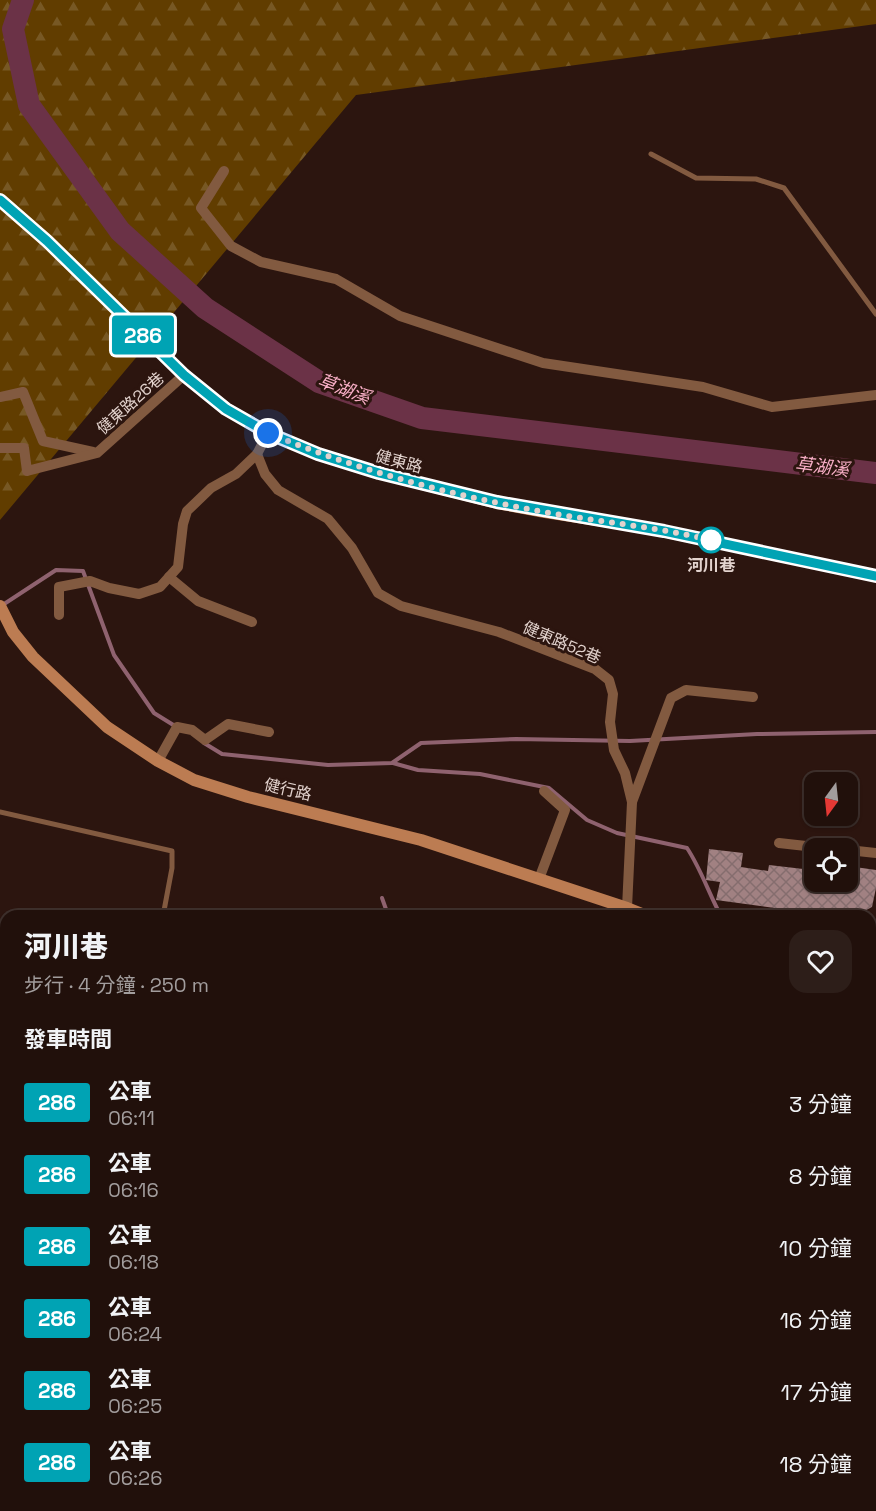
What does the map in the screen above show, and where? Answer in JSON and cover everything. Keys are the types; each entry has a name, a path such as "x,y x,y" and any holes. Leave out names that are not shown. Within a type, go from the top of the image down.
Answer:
{"street":[{"path":"224,171 201,208 231,246 261,262 336,279 400,316 543,363 703,387 772,407 876,395"},
{"name":"健東路","path":"0,200 47,241 184,375 226,409 268,433 318,454 379,473 497,502 664,531 876,576"},
{"name":"健東路26巷","path":"0,448 24,448 27,471 97,453 184,375"},
{"name":"健東路26巷","path":"0,397 23,392 43,441 97,453"},
{"path":"59,615 59,587 90,581 109,588 139,594 160,587 178,567 183,524 187,511 211,488 236,474 257,454 268,433"},
{"name":"健東路52巷","path":"257,454 265,474 278,490 328,519 352,548 378,593 401,606 499,632 595,669 609,680 614,694 610,722 614,750 625,773 632,802"},
{"path":"170,577 198,601 252,622"},
{"name":"健行路","path":"0,606 13,632 33,657 107,727 158,761 194,780 218,789 421,840 539,879 621,910"},
{"path":"626,910 632,802 671,698 686,690 753,697"},
{"path":"158,761 177,727 192,730 205,740 228,724 269,732"},
{"path":"539,879 565,810 544,791"},
{"path":"779,843 804,846"},
{"path":"858,851 876,854"}],"lane":[{"path":"651,154 696,178 756,179 784,188 876,314"},
{"path":"0,812 172,851 172,868 164,910"}],"green space":[{"path":"0,0 876,0 876,24 356,95 0,520"}],"building":[{"path":"709,849 743,853 741,867 768,871 769,865 804,869 804,892 858,892 858,867 876,870 876,888 872,907 866,910 788,910 716,900 720,882 706,880"}],"waterway":[{"name":"草湖溪","path":"23,0 13,29 29,105 120,231 205,308 319,382 422,418 876,473"},
{"path":"1,606 56,570 83,571 114,655 154,713 175,726"},
{"path":"204,743 222,754 328,765 392,763 421,743 516,739 630,741 757,734 876,732"},
{"path":"393,763 418,770 480,774 549,788 587,820 617,833 687,848 718,910"},
{"path":"382,898 386,910"}],"bus line":[{"name":"286","path":"0,200 47,241 198,388 226,409 268,433 318,454 379,473 497,502 706,539 876,576"}],"place":[{"name":"河川巷","path":"711,540"}],"route":[{"path":"268,433 318,454 379,473 497,502 711,540"}]}
